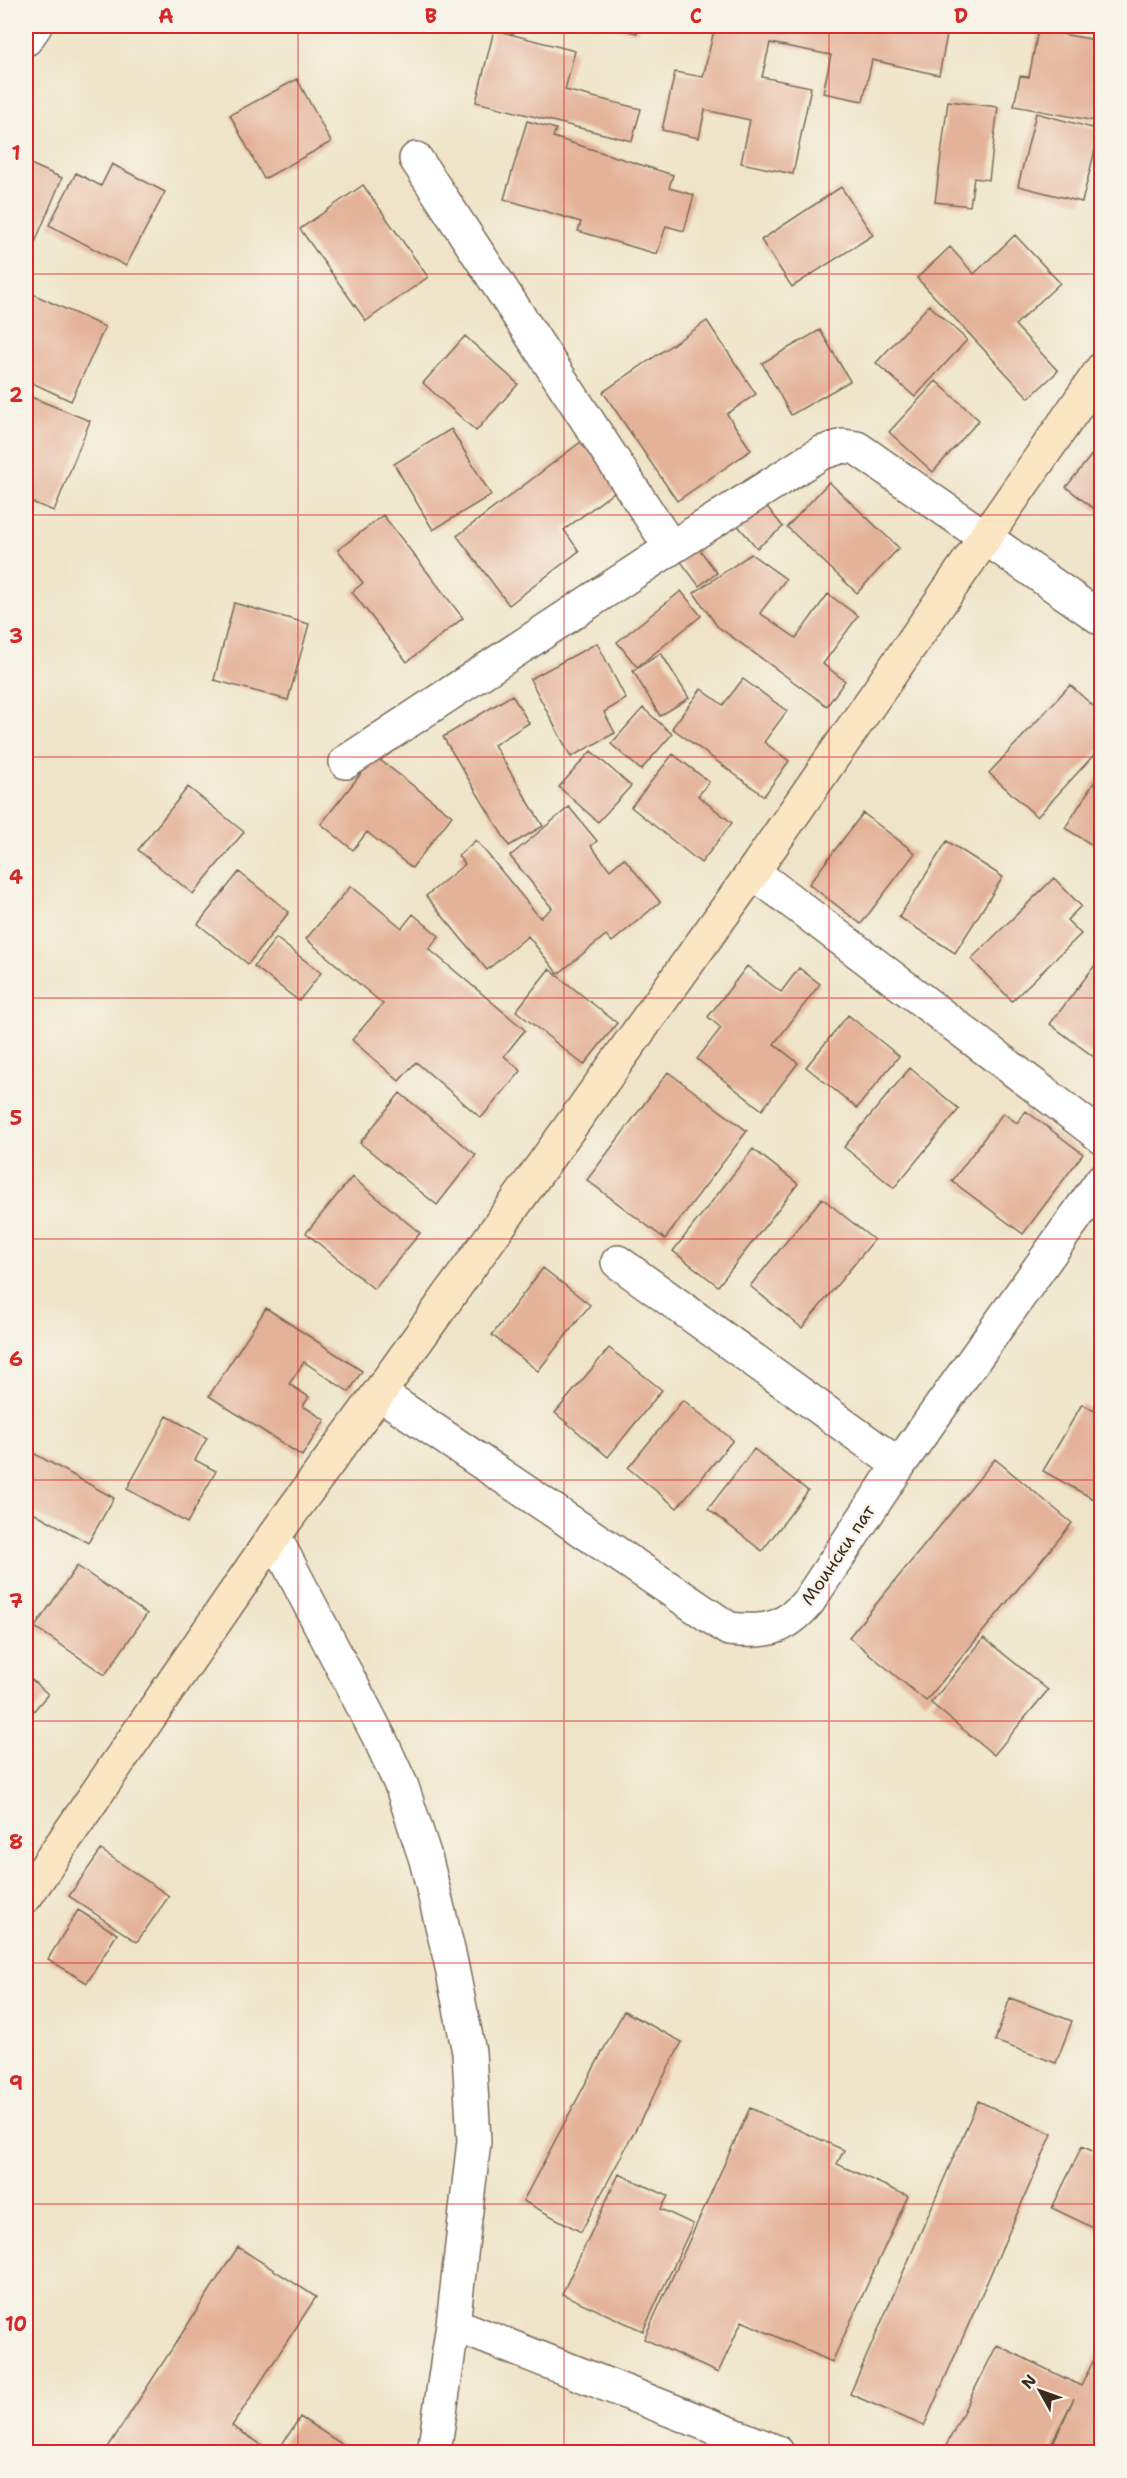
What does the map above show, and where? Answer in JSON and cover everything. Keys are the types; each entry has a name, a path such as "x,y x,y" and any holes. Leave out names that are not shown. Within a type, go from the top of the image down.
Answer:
{"main road":[{"path":"26,1896 274,1536 380,1393 753,872 1101,369"}],"street":[{"path":"26,39 35,26"},
{"path":"416,159 671,548"},
{"path":"346,762 671,548 821,453 843,446 857,448 1101,619"},
{"path":"753,872 1101,1137"},
{"name":"Моински пат","path":"380,1393 729,1629 766,1631 797,1615 808,1602 899,1465 1101,1180"},
{"path":"618,1262 899,1465"},
{"path":"274,1536 380,1737 402,1787 426,1860 450,1958 469,2052 474,2141 453,2324 434,2452"},
{"path":"453,2324 777,2452"}],"building":[{"path":"609,26 639,26 637,33"},
{"path":"715,26 901,26 947,35 939,75 872,60 863,101 823,93 831,55 770,43 762,77 811,87 793,174 741,163 750,120 705,110 699,138 662,130 675,72 703,77"},
{"path":"494,30 575,51 565,90 641,109 632,141 476,102"},
{"path":"1038,30 1102,41 1102,88 1095,121 1014,106 1020,76 1029,77"},
{"path":"297,79 331,142 264,179 230,115"},
{"path":"948,101 998,107 989,180 974,178 970,206 935,202"},
{"path":"1036,113 1100,130 1082,202 1018,186"},
{"path":"527,121 556,129 553,137 673,175 669,188 694,195 684,231 666,226 657,254 578,231 581,222 504,199"},
{"path":"26,162 62,178 26,264"},
{"path":"112,164 165,192 126,266 49,225 76,173 101,186"},
{"path":"363,185 428,277 366,321 300,229"},
{"path":"841,187 873,235 792,287 761,240"},
{"path":"1015,235 1060,283 1015,325 1058,371 1029,398 917,278 950,247 974,274"},
{"path":"26,291 105,327 71,401 26,380"},
{"path":"929,305 967,340 915,397 876,363"},
{"path":"707,321 756,394 727,414 751,450 677,501 603,392"},
{"path":"820,330 850,381 791,415 762,363"},
{"path":"465,336 518,384 476,431 423,383"},
{"path":"936,381 979,420 933,472 889,432"},
{"path":"26,395 90,421 54,511 26,500"},
{"path":"451,429 491,495 433,530 394,464"},
{"path":"586,438 622,486 564,530 579,551 509,605 457,536"},
{"path":"1102,442 1102,515 1066,487"},
{"path":"829,482 899,548 857,593 787,527"},
{"path":"761,499 783,527 757,548 734,521"},
{"path":"383,515 463,618 407,662 352,592 363,583 338,550"},
{"path":"697,546 717,573 699,586 679,559"},
{"path":"751,554 786,579 760,613 796,638 828,594 858,616 823,664 845,681 827,706 717,626 694,593"},
{"path":"681,591 701,616 637,667 617,642"},
{"path":"234,603 309,624 288,700 214,680"},
{"path":"597,643 626,699 604,712 615,733 571,757 530,679"},
{"path":"661,653 689,698 660,716 633,671"},
{"path":"743,679 787,711 764,742 789,761 764,796 672,728 701,689 723,705"},
{"path":"1070,685 1102,714 1102,746 1037,817 989,773"},
{"path":"512,695 529,723 494,745 543,826 509,846 443,737"},
{"path":"643,708 672,734 641,770 611,744"},
{"path":"591,751 631,786 598,822 559,787"},
{"path":"673,754 709,782 698,796 732,823 701,863 631,807"},
{"path":"375,756 452,816 412,868 367,832 353,850 321,824"},
{"path":"1102,770 1102,851 1065,828"},
{"path":"188,787 244,832 193,894 138,850"},
{"path":"569,807 597,841 591,846 610,870 624,858 660,902 612,942 606,935 558,974 528,936 487,970 426,896 465,864 458,856 476,840 540,918 552,908 510,856"},
{"path":"863,813 915,853 861,924 809,884"},
{"path":"947,841 1003,877 955,953 899,917"},
{"path":"239,872 289,912 248,964 198,924"},
{"path":"1054,878 1081,906 1067,920 1081,934 1012,1001 971,959"},
{"path":"351,886 402,928 413,914 439,936 429,949 525,1030 504,1056 521,1071 481,1118 416,1062 399,1081 352,1040 383,1004 306,939"},
{"path":"276,938 321,973 299,1001 254,966"},
{"path":"1102,956 1102,1063 1050,1024"},
{"path":"747,966 781,992 799,968 820,984 774,1044 798,1063 762,1110 697,1059 721,1028 708,1017"},
{"path":"549,969 617,1023 584,1065 516,1011"},
{"path":"848,1015 899,1056 857,1108 806,1067"},
{"path":"910,1068 959,1109 894,1188 844,1147"},
{"path":"668,1072 747,1131 665,1239 587,1180"},
{"path":"400,1093 476,1155 437,1205 360,1143"},
{"path":"1026,1111 1083,1154 1023,1234 952,1181 1003,1113 1017,1123"},
{"path":"753,1149 798,1184 718,1286 673,1251"},
{"path":"352,1177 420,1233 374,1289 306,1233"},
{"path":"822,1198 874,1240 802,1328 750,1286"},
{"path":"543,1268 590,1305 538,1371 492,1335"},
{"path":"266,1308 362,1371 349,1392 304,1362 289,1384 309,1397 303,1406 325,1420 302,1456 209,1396"},
{"path":"609,1348 662,1390 608,1457 555,1413"},
{"path":"683,1400 733,1440 677,1508 628,1468"},
{"path":"1082,1404 1102,1415 1102,1493 1097,1501 1043,1471"},
{"path":"167,1416 207,1438 195,1460 216,1471 187,1523 127,1489"},
{"path":"26,1449 114,1498 88,1543 26,1508"},
{"path":"754,1449 808,1491 762,1551 708,1509"},
{"path":"995,1459 1072,1523 926,1701 849,1637"},
{"path":"77,1566 147,1614 105,1675 35,1627"},
{"path":"984,1638 1048,1690 994,1755 931,1703"},
{"path":"26,1675 48,1694 26,1720"},
{"path":"101,1850 169,1896 137,1942 69,1896"},
{"path":"78,1910 117,1934 87,1983 48,1959"},
{"path":"1010,1998 1072,2021 1056,2063 995,2041"},
{"path":"624,2011 682,2042 581,2232 523,2201"},
{"path":"978,2101 1052,2134 924,2426 850,2394"},
{"path":"750,2108 844,2150 837,2164 908,2196 832,2362 742,2321 718,2373 644,2339"},
{"path":"1082,2146 1102,2156 1102,2232 1052,2208"},
{"path":"619,2174 668,2196 661,2209 693,2224 643,2331 562,2294"},
{"path":"238,2247 316,2297 232,2426 273,2452 105,2452"},
{"path":"1102,2343 1102,2452 1049,2452 1074,2398 1047,2452 943,2452 997,2345 1081,2386"},
{"path":"300,2417 354,2452 277,2452"}]}
